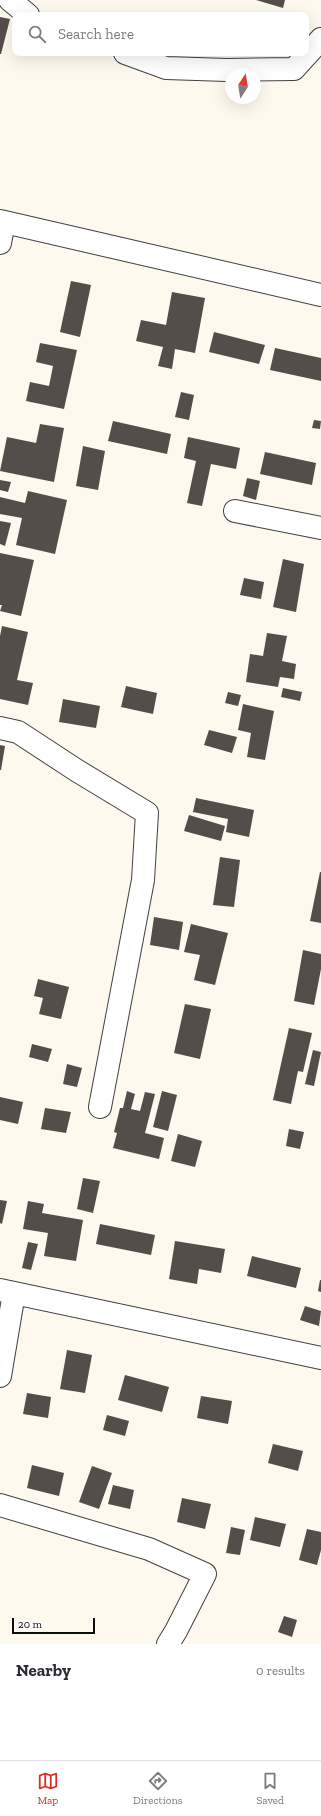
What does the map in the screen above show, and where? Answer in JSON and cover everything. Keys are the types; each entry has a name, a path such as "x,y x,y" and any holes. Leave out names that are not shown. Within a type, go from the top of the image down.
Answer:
{"street":[{"path":"10,0 24,12"},
{"path":"309,52 321,39"},
{"path":"133,56 166,68 227,70 294,69 306,56"},
{"path":"0,243 2,221 321,295"},
{"path":"235,511 321,528"},
{"path":"0,728 18,732 76,770 147,813 143,880 100,1107"},
{"path":"0,1376 7,1292 321,1358"},
{"path":"0,1505 149,1549 205,1574 168,1644"}],"building":[{"path":"256,0 285,0 283,8"},
{"path":"0,17 10,19 1,54 0,54"},
{"path":"71,281 91,285 80,337 60,332"},
{"path":"172,292 205,298 195,353 175,349 172,369 158,366 163,347 136,341 141,320 166,325"},
{"path":"214,332 265,345 259,364 209,352"},
{"path":"40,343 77,350 64,409 26,401 30,382 49,386 53,366 36,362"},
{"path":"275,348 321,358 321,381 270,370"},
{"path":"181,392 194,395 189,420 175,417"},
{"path":"314,420 321,421 320,429 312,428"},
{"path":"113,421 171,434 167,454 108,441"},
{"path":"40,424 64,428 54,482 0,471 7,437 36,443"},
{"path":"188,437 240,448 236,469 211,464 202,506 187,503 196,461 184,458"},
{"path":"83,446 105,451 98,490 76,486"},
{"path":"265,452 316,463 312,485 260,474"},
{"path":"247,478 260,481 256,500 243,496"},
{"path":"0,480 11,482 8,492 0,490"},
{"path":"28,491 67,500 55,554 16,545 22,518 0,514 0,497 25,503"},
{"path":"0,521 11,523 5,546 0,544"},
{"path":"0,553 34,560 21,616 0,611 2,605 0,605"},
{"path":"283,559 304,564 296,612 273,607"},
{"path":"244,578 264,582 261,599 240,595"},
{"path":"2,626 28,632 17,680 33,683 28,705 0,699 0,636"},
{"path":"267,633 287,636 282,661 296,664 294,679 280,677 278,687 246,682 250,654 263,656"},
{"path":"126,686 157,693 153,714 121,707"},
{"path":"283,688 302,692 300,701 281,697"},
{"path":"228,692 241,695 238,706 225,703"},
{"path":"63,699 100,706 96,728 59,722"},
{"path":"243,704 274,711 265,760 247,757 251,733 238,730"},
{"path":"209,730 237,737 232,753 204,745"},
{"path":"0,745 5,746 1,770 0,770"},
{"path":"196,798 254,810 249,837 226,832 228,819 193,812"},
{"path":"189,815 225,826 221,841 184,831"},
{"path":"220,857 240,860 234,907 213,905"},
{"path":"321,872 321,923 310,921"},
{"path":"154,917 183,922 179,950 150,945"},
{"path":"191,924 228,933 215,985 194,980 200,955 184,952"},
{"path":"303,950 321,954 321,969 314,1005 294,1001"},
{"path":"38,979 69,987 61,1019 39,1014 43,998 34,996"},
{"path":"185,1004 211,1009 200,1059 174,1053"},
{"path":"289,1028 312,1033 303,1072 298,1071 291,1104 273,1100"},
{"path":"32,1044 52,1049 48,1062 29,1057"},
{"path":"313,1050 321,1052 314,1086 305,1084"},
{"path":"67,1064 82,1068 77,1087 63,1084"},
{"path":"127,1091 135,1094 131,1109 140,1111 145,1092 155,1094 145,1133 164,1138 159,1159 113,1148 117,1133 114,1132 120,1108 123,1108"},
{"path":"162,1091 177,1095 168,1131 153,1127"},
{"path":"0,1097 23,1102 18,1124 0,1120"},
{"path":"45,1108 71,1112 66,1133 41,1129"},
{"path":"289,1129 304,1132 300,1149 286,1146"},
{"path":"178,1134 202,1141 195,1167 171,1161"},
{"path":"83,1178 100,1181 93,1213 77,1209"},
{"path":"0,1200 7,1201 2,1224 0,1223"},
{"path":"28,1201 44,1204 42,1213 83,1220 76,1261 44,1256 48,1233 23,1229"},
{"path":"100,1224 155,1235 151,1255 96,1244"},
{"path":"175,1241 225,1249 221,1273 199,1269 197,1284 169,1279"},
{"path":"28,1242 38,1244 31,1270 22,1268"},
{"path":"252,1256 301,1268 296,1288 247,1276"},
{"path":"321,1280 321,1292 318,1291"},
{"path":"305,1306 321,1311 319,1326 300,1320"},
{"path":"67,1350 92,1355 85,1393 60,1389"},
{"path":"125,1375 169,1387 162,1412 118,1400"},
{"path":"27,1393 51,1397 48,1418 23,1414"},
{"path":"201,1396 232,1401 228,1424 197,1418"},
{"path":"107,1415 129,1421 125,1436 103,1430"},
{"path":"273,1444 303,1451 298,1471 268,1463"},
{"path":"32,1465 64,1473 59,1496 27,1488"},
{"path":"92,1466 112,1473 99,1509 79,1502"},
{"path":"113,1485 134,1490 130,1509 108,1504"},
{"path":"182,1498 211,1504 205,1529 177,1522"},
{"path":"255,1517 286,1524 280,1547 250,1540"},
{"path":"231,1527 245,1530 240,1555 226,1553"},
{"path":"307,1529 321,1532 321,1550 317,1565 299,1560"},
{"path":"284,1616 297,1620 292,1637 278,1632"}]}
